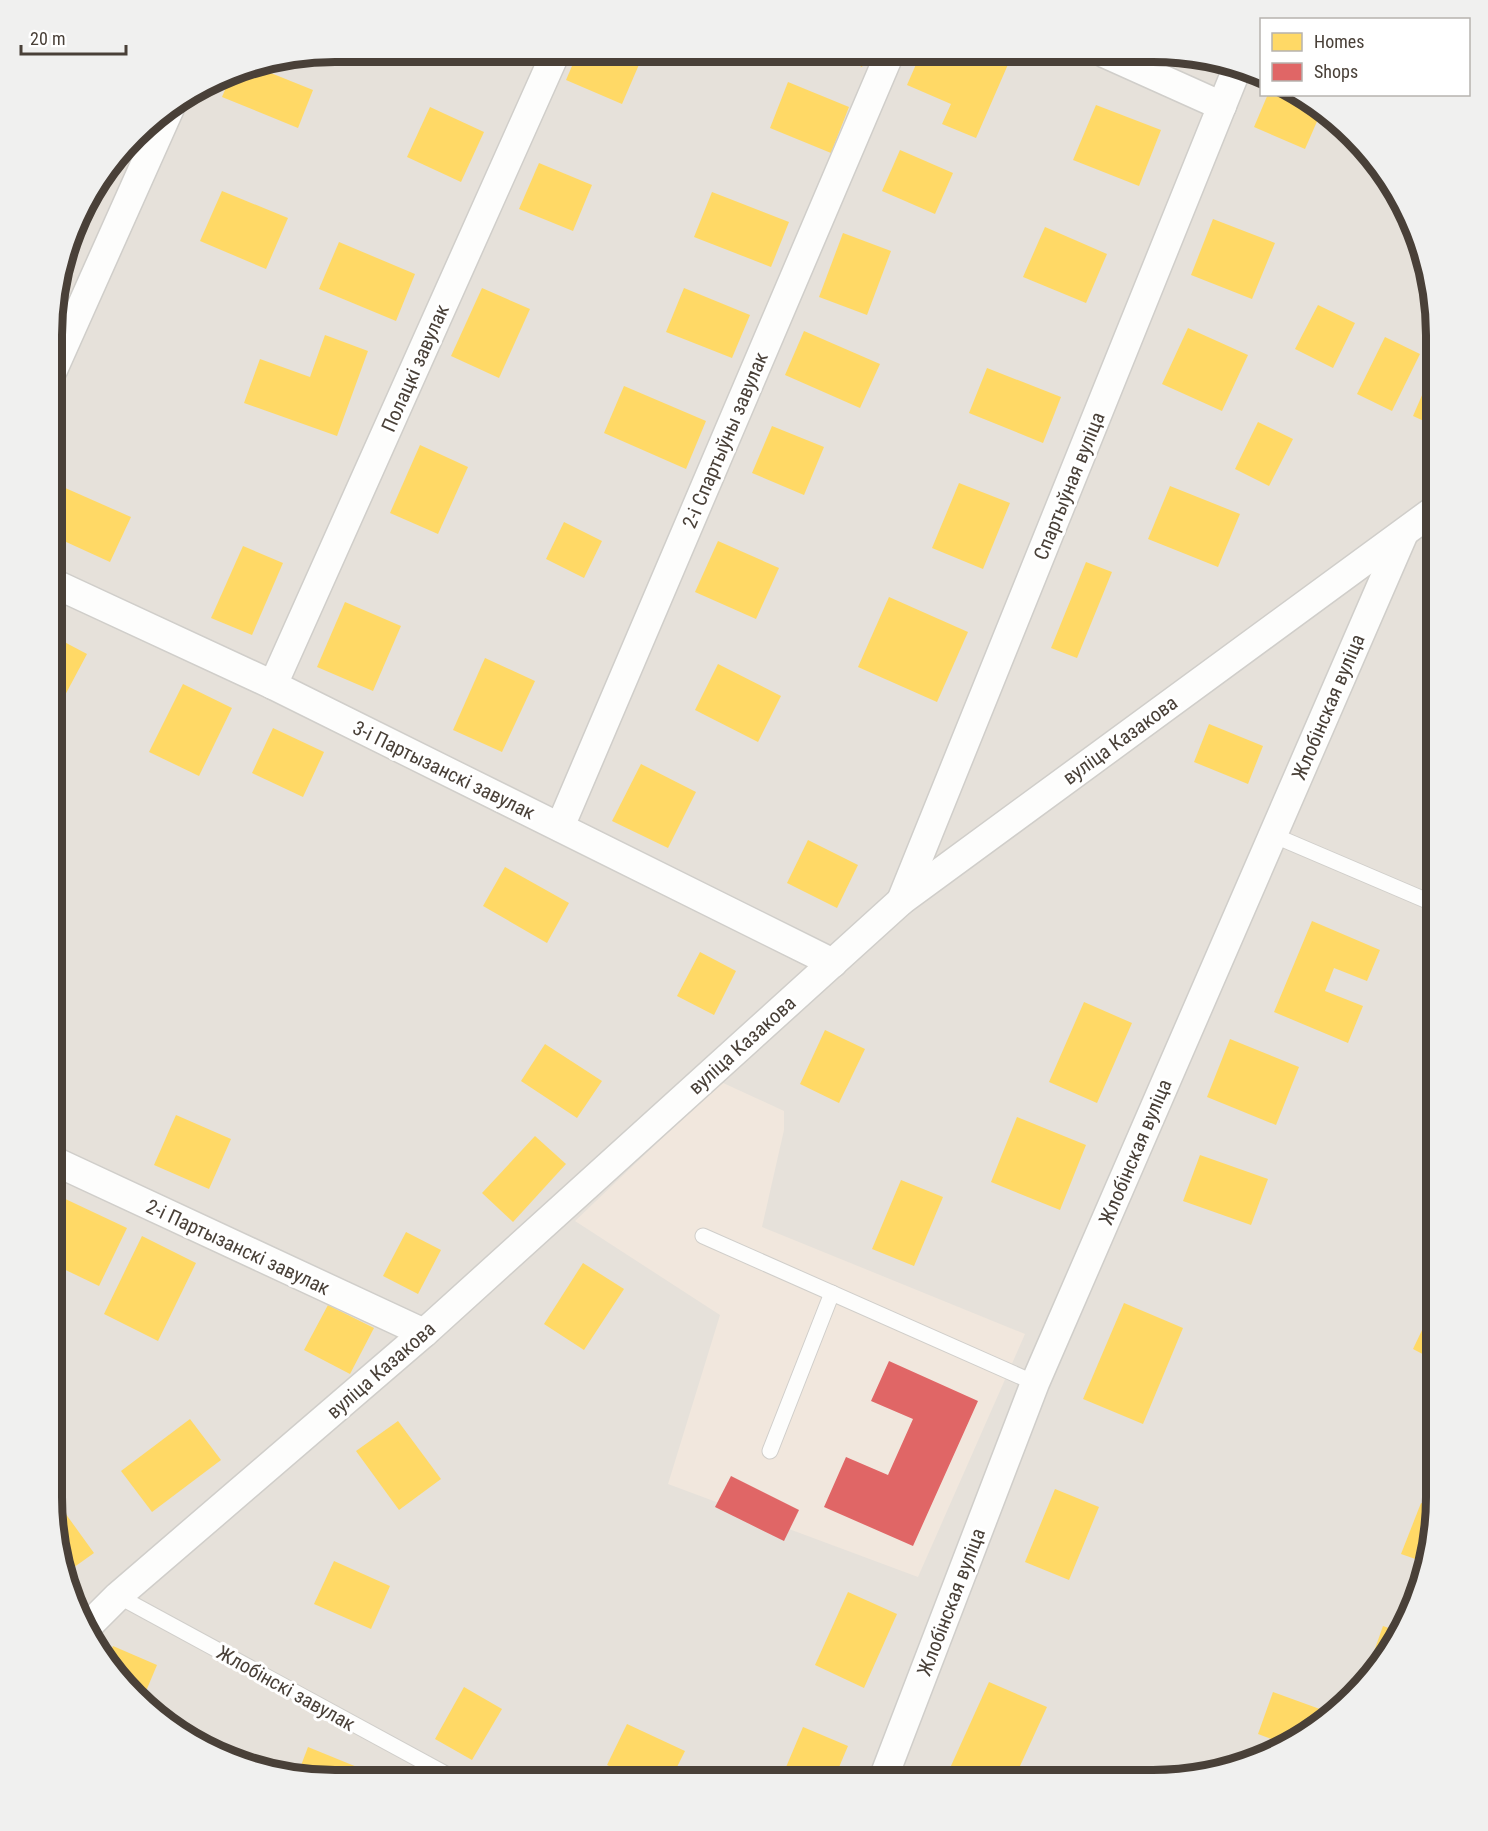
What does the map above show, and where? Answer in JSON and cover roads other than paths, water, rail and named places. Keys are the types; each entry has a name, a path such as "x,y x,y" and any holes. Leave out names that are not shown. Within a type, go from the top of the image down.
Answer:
{"street":[{"name":"Полацкі завулак","path":"273,685 552,62"},
{"name":"2-і Спартыўны завулак","path":"560,827 886,62"},
{"path":"1124,62 1222,106"},
{"name":"Спартыўная вуліца","path":"901,901 1234,74"},
{"path":"62,350 164,121"},
{"name":"вуліца Казакова","path":"92,1622 118,1596 424,1334 901,901 1426,516"},
{"name":"Жлобінская вуліца","path":"886,1770 1035,1383 1404,532"},
{"name":"3-і Партызанскі завулак","path":"62,587 273,685 833,963"},
{"name":"2-і Партызанскі завулак","path":"62,1165 424,1334"}],"lane":[{"path":"1273,836 1426,900"},
{"path":"703,1236 1035,1383"},
{"path":"770,1451 832,1293"},
{"name":"Жлобінскі завулак","path":"118,1596 438,1770"}]}
